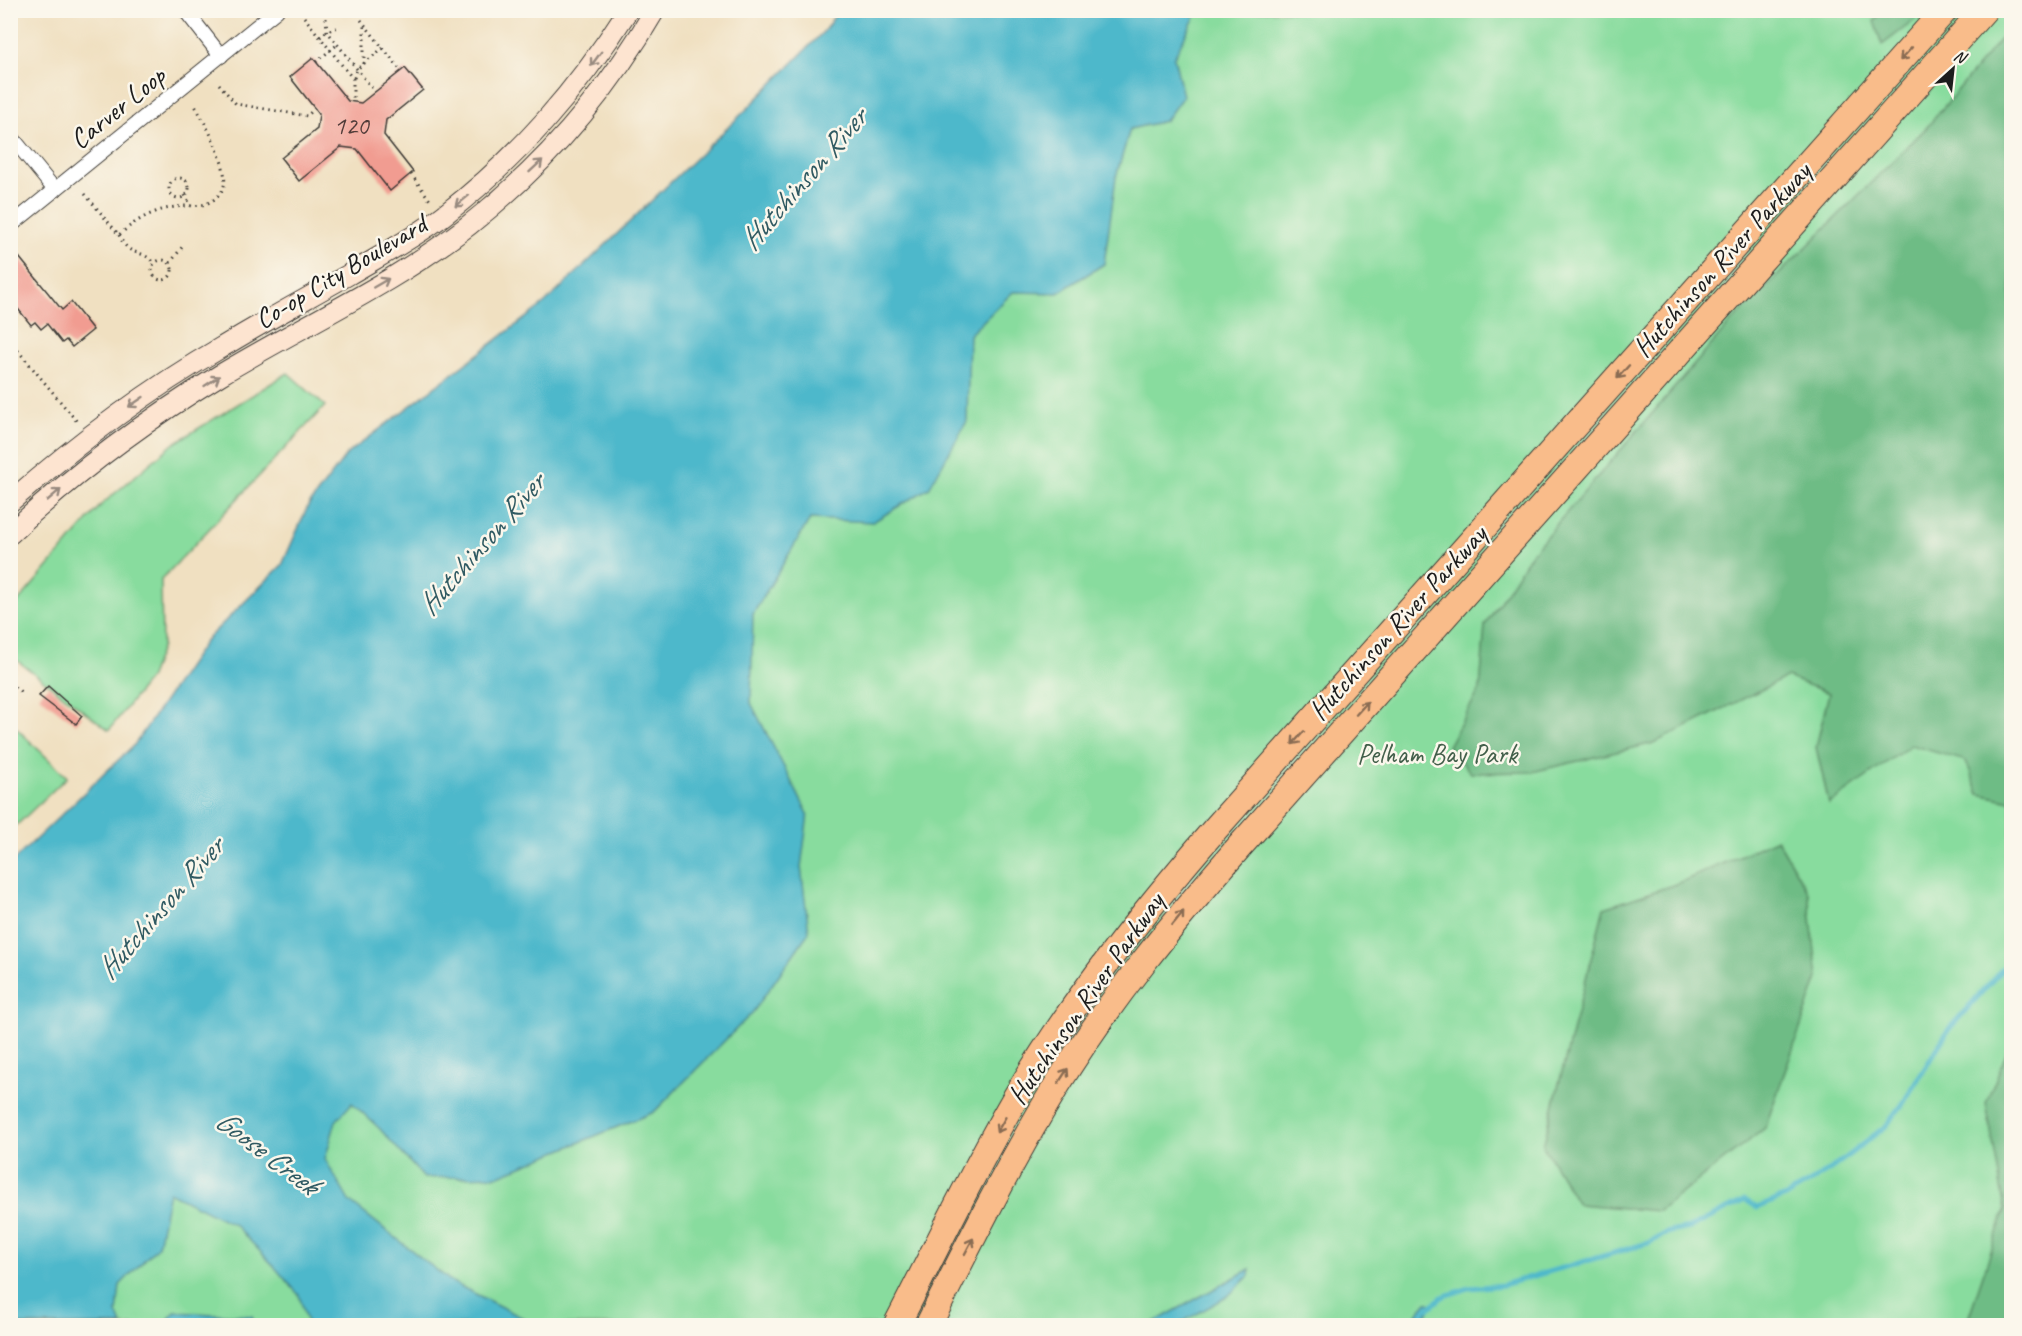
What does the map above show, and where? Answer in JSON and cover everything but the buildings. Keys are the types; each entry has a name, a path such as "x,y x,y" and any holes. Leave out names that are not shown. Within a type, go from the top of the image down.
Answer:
{"highway":[{"name":"Hutchinson River Parkway","path":"896,1326 968,1184 1022,1087 1068,1016 1137,921 1216,828 1945,10"},
{"name":"Hutchinson River Parkway","path":"928,1326 1004,1178 1058,1083 1122,990 1170,928 1240,846 1984,10"},
{"path":"934,1326 942,1298"}],"main road":[{"name":"Co-op City Boulevard","path":"10,502 88,438 165,382 387,252 442,216 508,160 542,126 598,57 628,10"},
{"name":"Co-op City Boulevard","path":"10,534 101,455 220,375 392,277 468,226 546,156 582,116 617,71 655,10"},
{"path":"88,438 101,455"}],"street":[{"path":"185,10 221,56"},
{"name":"Carver Loop","path":"10,226 277,10"},
{"path":"10,135 55,190"}],"path":[{"path":"304,17 353,79"},
{"path":"326,18 327,31 375,92"},
{"path":"361,20 401,71"},
{"path":"364,24 364,64"},
{"path":"320,37 327,31 338,27"},
{"path":"316,62 338,44"},
{"path":"353,102 353,79 357,69 383,48"},
{"path":"341,64 348,58"},
{"path":"219,84 236,104 307,116 315,108"},
{"path":"119,235 142,217 177,207 208,203 224,186 225,177 214,144 194,104"},
{"path":"411,174 442,216"},
{"path":"175,197 185,195 189,190 188,183 183,179 171,182 170,189 177,207"},
{"path":"85,194 119,235 128,250 149,257 153,263 152,274 160,280 170,276 172,269 170,263 161,259 153,263"},
{"path":"185,195 191,206"},
{"path":"170,263 183,246"},
{"path":"10,341 88,438"},
{"path":"10,683 22,693"}],"green space":[{"path":"1882,10 1924,11 1882,45 1874,21"},
{"name":"Pelham Bay Park","path":"1144,11 2011,11 2011,1325 467,1325 284,1189"},
{"path":"2011,26 2011,801 1979,794 1966,761 1911,745 1829,804 1816,747 1829,693 1787,677 1654,743 1532,772 1471,773 1448,746 1480,689 1485,625 1530,555 1731,322 1928,126"},
{"path":"288,373 325,406 161,580 162,646 149,679 109,730 11,656 11,610 101,505 173,444"},
{"path":"11,723 67,777 19,823 11,827"},
{"path":"1777,839 1808,892 1818,978 1765,1128 1659,1211 1578,1204 1543,1146 1604,908 1679,883"},
{"path":"2011,1042 2011,1325 1966,1325 2005,1210 1986,1103"},
{"path":"122,1149 427,1326 11,1326"}],"water":[{"path":"839,10 1198,11 1174,57 1183,96 1165,121 1130,129 1116,177 1104,264 1058,293 1013,292 969,335 967,421 929,488 873,522 810,519 753,614 751,703 808,814 801,867 809,932 753,1012 654,1112 497,1176 424,1178 379,1128 352,1103 336,1121 325,1159 349,1201 452,1282 525,1319 525,1325 308,1325 299,1295 235,1225 169,1192 158,1246 120,1285 117,1313 122,1325 11,1325 11,863 135,744 206,640 282,565 308,506 347,454 545,303 748,108 824,31"},
{"path":"1250,1269 1249,1276 1227,1297 1177,1325 1149,1325"},
{"path":"1427,1302 1432,1305 1420,1325 1408,1325"},
{"path":"175,1312 252,1316 255,1325 163,1325"}],"waterway":[{"path":"1429,1308 1442,1297 1469,1288 1503,1285 1648,1243 1669,1232 1690,1228 1745,1200 1757,1208 1807,1184 1832,1168 1886,1126 1902,1105 1949,1029 2012,958"}],"water label":[{"name":"Hutchinson River","path":"803,179"},
{"name":"Hutchinson River","path":"481,544"},
{"name":"Hutchinson River","path":"160,908"},
{"name":"Goose Creek","path":"267,1152"}]}
